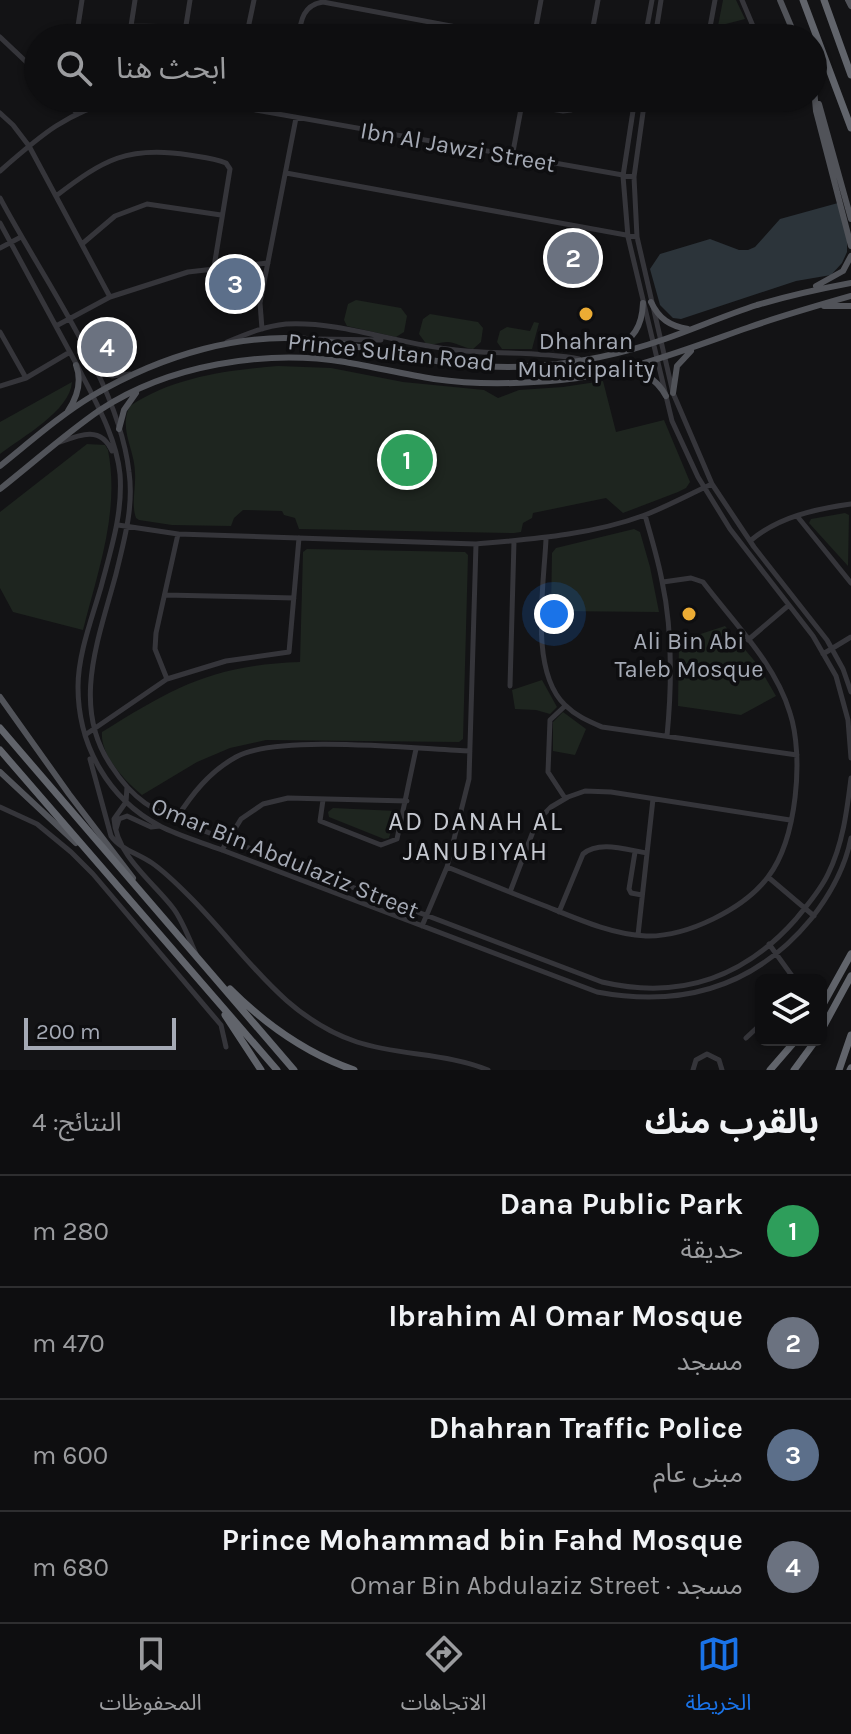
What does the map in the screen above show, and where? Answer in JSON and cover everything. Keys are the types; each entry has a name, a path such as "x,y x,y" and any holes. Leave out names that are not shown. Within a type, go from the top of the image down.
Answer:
{"highway":[{"path":"803,0 812,24"},
{"path":"824,0 851,75"},
{"path":"827,64 851,128"},
{"path":"0,728 294,1070"},
{"path":"0,750 277,1070"},
{"path":"196,954 265,1023 311,1051 354,1070"},
{"path":"827,997 851,954"},
{"path":"827,1020 851,976"},
{"path":"203,983 261,1070"},
{"path":"839,1070 851,1035"},
{"path":"770,1070 791,1046"},
{"path":"794,1070 812,1046"}],"main road":[{"path":"780,0 790,24"},
{"path":"848,0 851,6"},
{"path":"816,112 851,246"},
{"path":"821,112 851,219"},
{"path":"802,292 833,279 843,271 851,256"},
{"name":"Prince Sultan Road","path":"0,466 92,396 135,374 226,343 315,340 467,366 534,366 661,341 756,305 851,283"},
{"name":"Prince Sultan Road","path":"0,489 100,410 194,370 272,357 344,362 460,382 564,380 665,357 851,296"},
{"path":"651,302 666,322 692,329"},
{"path":"607,354 634,335 641,322 643,303"},
{"path":"813,307 851,306"},
{"path":"670,395 677,366 685,354 699,345"},
{"path":"66,413 78,388 80,375 76,365"},
{"path":"618,369 650,376 670,395"},
{"path":"119,429 124,410 137,392"},
{"path":"0,697 96,831 170,925"},
{"path":"0,772 103,868"}],"street":[{"path":"78,24 82,0"},
{"path":"131,24 135,0"},
{"path":"186,24 190,0"},
{"path":"249,24 254,0"},
{"path":"537,24 541,0"},
{"path":"594,24 598,0"},
{"path":"648,24 652,0"},
{"path":"657,24 661,0"},
{"path":"711,24 715,0"},
{"path":"742,0 752,24"},
{"path":"301,24 306,9 313,3 323,2 426,24"},
{"path":"0,37 24,58"},
{"path":"0,171 49,128 76,112"},
{"name":"Ibn Al Jawzi Street","path":"265,112 634,177"},
{"path":"512,157 520,112"},
{"path":"633,112 623,176 628,237 657,359 670,395 712,484 750,541 833,650 851,692"},
{"path":"644,112 634,177 637,237 665,357 672,421 704,487 730,529 789,605 836,676 844,705 851,758"},
{"path":"0,113 29,146 110,297"},
{"path":"262,329 260,303 296,118"},
{"path":"56,196 91,169 108,160 135,153 162,151 226,163 230,169 214,267"},
{"path":"286,173 637,237"},
{"name":"Omar Bin Abdulaziz Street","path":"0,198 69,319 104,390 119,429 130,474 128,528 92,665 89,689 95,730 107,759 127,787 144,802 228,840 602,982 661,990 728,973 780,937 816,896 830,871 844,824 851,778"},
{"path":"82,244 115,216 147,204 221,215"},
{"path":"0,223 100,410 115,448 118,525 78,687 85,739 111,836 175,911 196,954"},
{"path":"0,248 21,237"},
{"path":"56,326 110,297 188,272 268,263"},
{"path":"226,343 262,329 286,324 318,326 459,351 536,352 579,359"},
{"path":"0,332 26,378"},
{"path":"315,340 398,341"},
{"path":"0,386 26,378 70,352"},
{"path":"94,369 112,376 135,374"},
{"path":"59,442 95,434 109,444 118,464"},
{"path":"118,525 178,534 476,544 546,539 645,515 712,484"},
{"path":"750,541 763,530 813,509 851,504"},
{"path":"645,515 663,582 671,669 667,736"},
{"path":"797,516 851,583"},
{"path":"167,679 155,649 178,534"},
{"path":"85,739 167,679 226,661 289,652 299,538"},
{"path":"546,539 541,647 543,665 549,684 565,706 579,717 602,727 797,755"},
{"path":"510,686 514,541"},
{"path":"422,926 447,867 469,779 476,544"},
{"path":"447,867 595,926 638,935 663,935 714,918 733,908 768,877 782,851 798,769 791,714 763,659 703,582 691,578 663,582"},
{"path":"165,595 294,598"},
{"path":"748,640 789,605"},
{"path":"823,654 851,637"},
{"path":"565,706 550,720 548,772 565,798"},
{"path":"85,739 95,763 114,790 160,826 597,992 626,998 697,993 728,984 785,949 826,901 839,875 851,838"},
{"path":"176,819 207,777 237,756 274,746 470,751"},
{"path":"323,800 320,821 381,845 397,839 416,749"},
{"path":"127,787 126,802 114,819 122,846 168,876 290,1004 328,1029 373,1047 451,1059 488,1070"},
{"path":"510,892 537,821 565,798 585,791 790,820"},
{"path":"222,850 241,819 263,804 288,798 407,801"},
{"path":"638,935 653,799"},
{"path":"0,807 37,824 93,874 221,1025 226,1047"},
{"path":"116,830 119,819 127,816 151,827 160,826"},
{"path":"559,912 583,854 590,848 647,853"},
{"path":"635,852 629,889 631,893 642,895"},
{"path":"768,877 814,916"},
{"path":"769,944 790,974"},
{"path":"746,1038 755,1030"},
{"path":"693,1070 696,1060 707,1054 719,1060 722,1070"}],"shaded area":[{"path":"723,0 736,0 745,19 718,24"},
{"path":"838,203 847,252 831,275 796,281 681,319 673,318 660,305 650,269 660,254 710,239 739,250 748,250 755,247 780,219"},
{"path":"356,300 401,308 407,316 404,332 396,337 347,326 344,320 348,304"},
{"path":"430,314 478,322 483,328 481,342 473,349 450,342 427,345 419,334 423,319"},
{"path":"534,322 539,323 532,349 502,349 497,342 500,331 507,327 530,331"},
{"path":"278,366 331,368 403,382 484,390 498,398 519,390 603,381 616,432 664,420 690,482 678,492 623,513 606,498 533,513 532,518 523,523 521,532 514,533 299,529 295,518 284,515 282,511 243,510 231,526 172,525 136,518 134,464 126,423 130,406 164,388 201,377"},
{"path":"72,382 69,393 54,413 0,454 0,422"},
{"path":"87,444 105,445 108,450 111,496 106,541 83,630 13,612 0,588 0,512"},
{"path":"845,513 849,515 848,566 809,523 811,519"},
{"path":"634,529 640,532 659,612 551,611 552,553 556,548"},
{"path":"307,549 465,552 468,555 463,739 459,742 266,740 230,748 197,762 142,795 109,758 102,732 151,702 195,681 242,668 300,662 303,552"},
{"path":"725,626 758,665 776,696 741,715 678,706 679,641"},
{"path":"542,680 557,707 550,714 515,709 512,690"},
{"path":"563,712 586,729 575,755 553,751 553,722"},
{"path":"333,808 397,813 389,838 384,839 329,817 328,812"}],"place":[{"name":"Ibrahim Al Omar Mosque","path":"573,258"},
{"name":"Dhahran Traffic Police","path":"235,284"},
{"name":"Dhahran Municipality","path":"586,314"},
{"name":"Prince Mohammad bin Fahd Mosque","path":"107,347"},
{"name":"Dana Public Park","path":"407,460"},
{"name":"Ali Bin Abi Taleb Mosque","path":"689,614"}],"district":[{"name":"AD DANAH AL JANUBIYAH","path":"476,836"}]}
